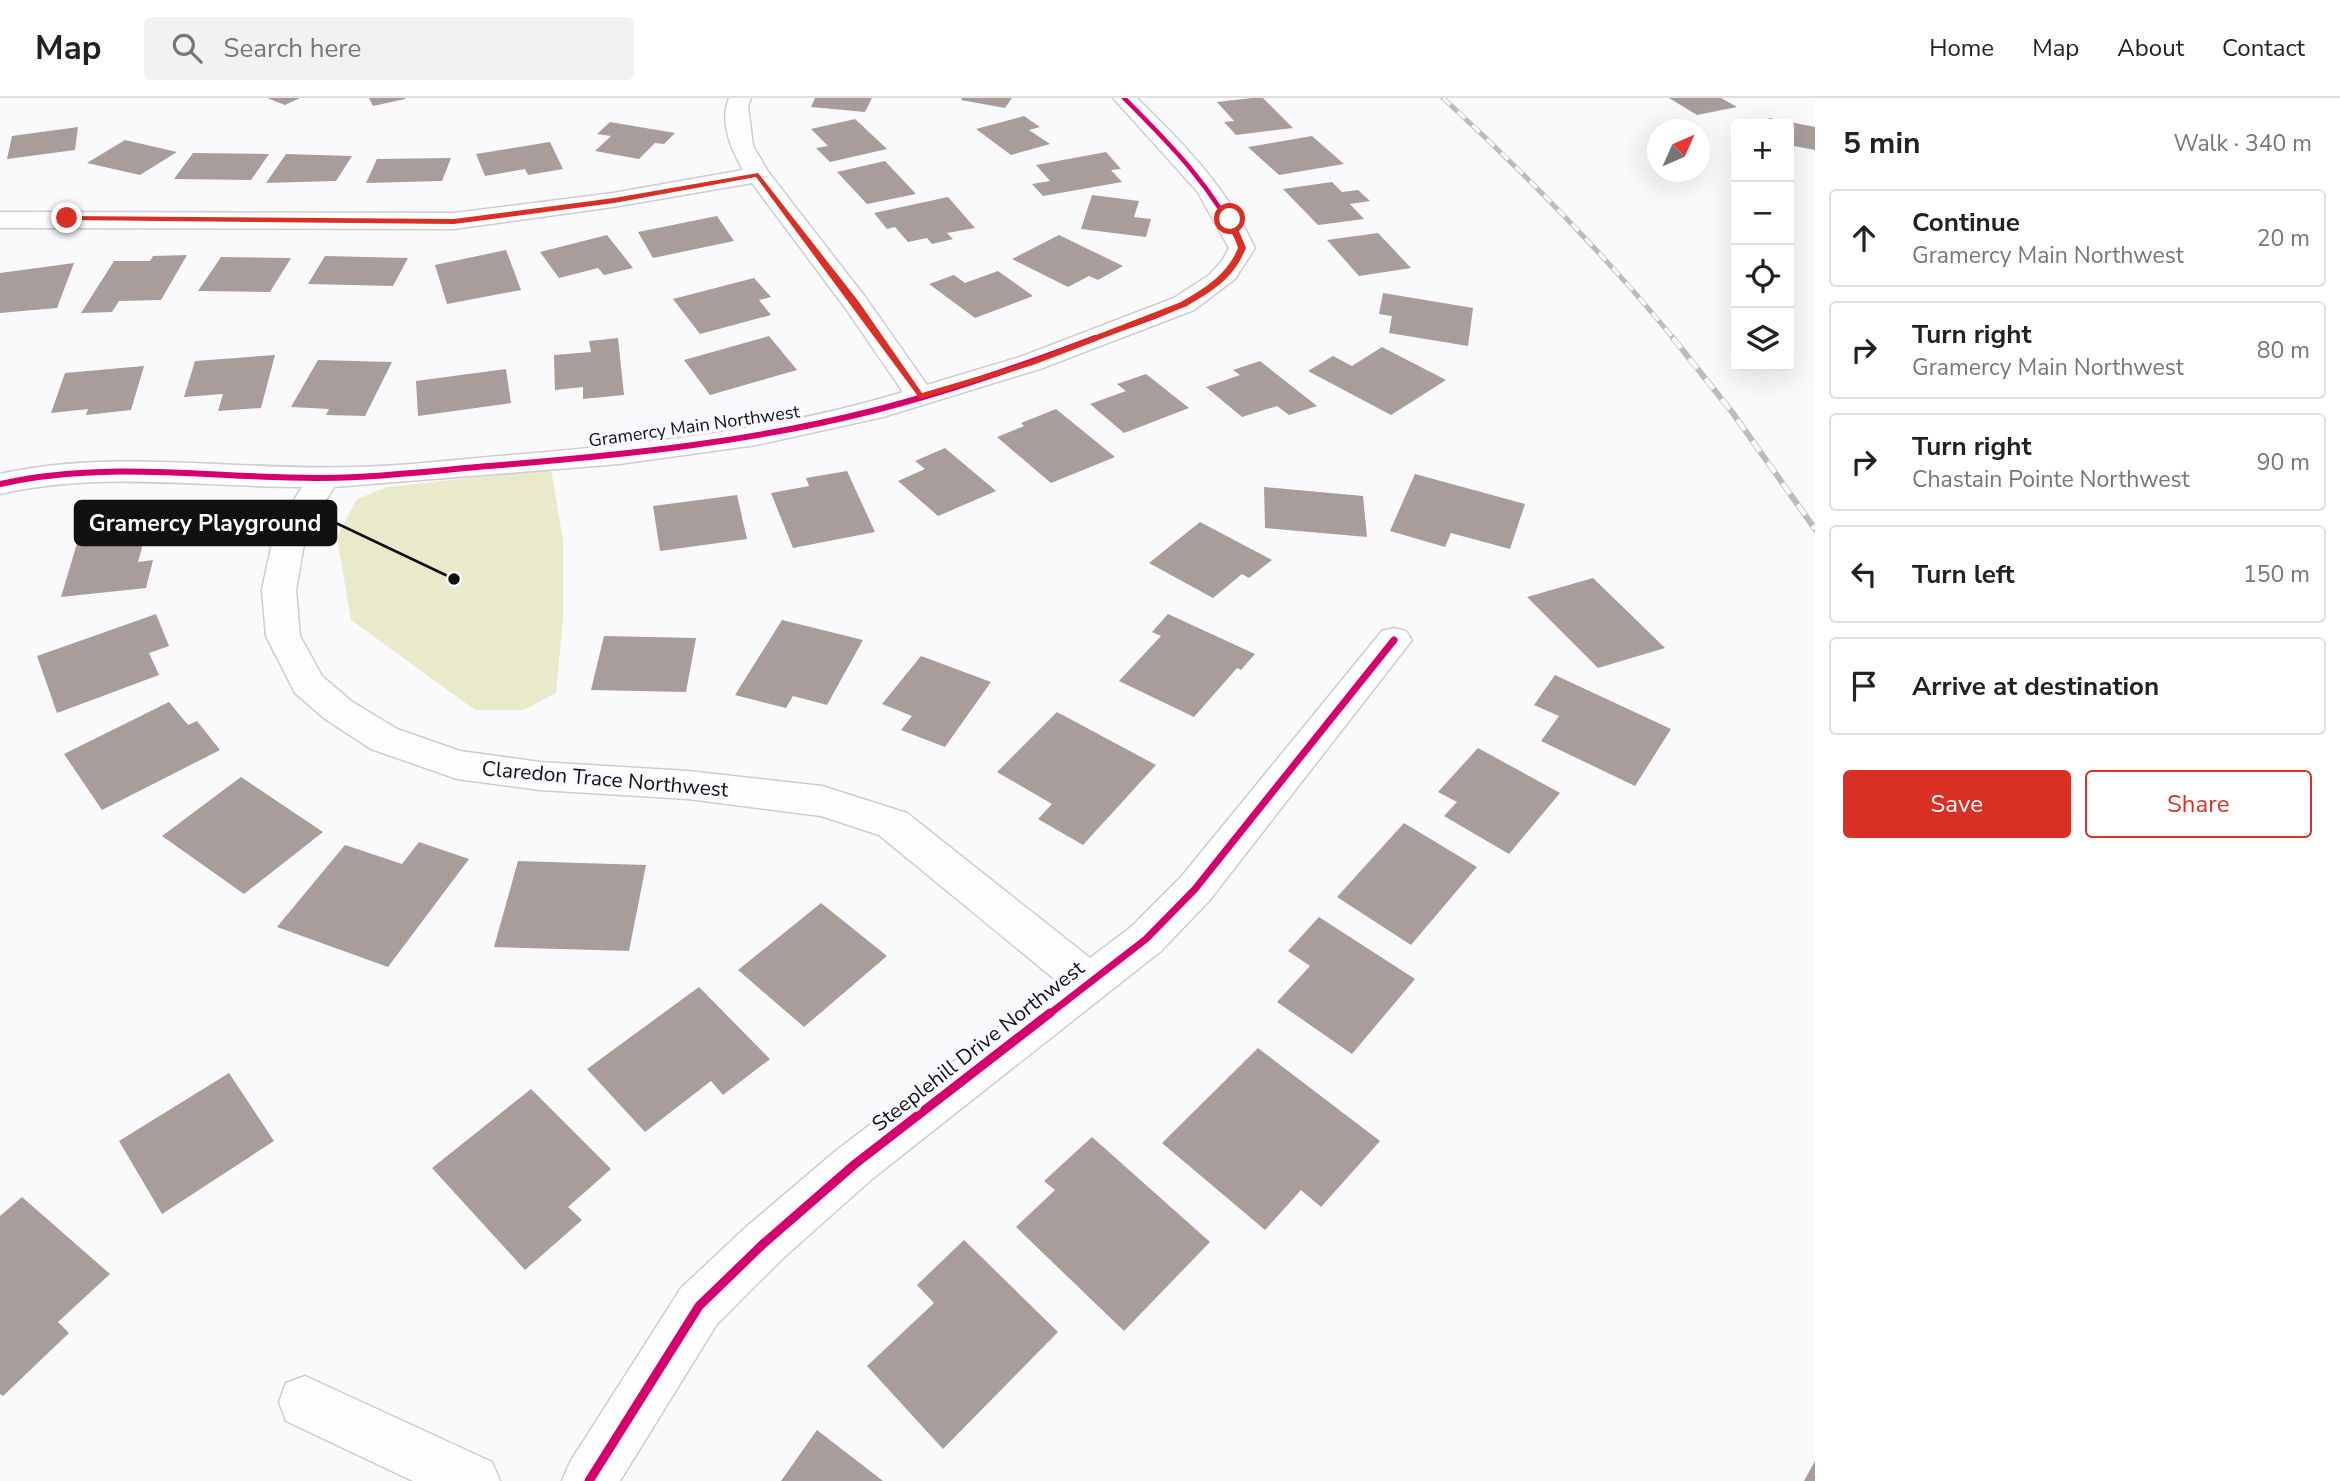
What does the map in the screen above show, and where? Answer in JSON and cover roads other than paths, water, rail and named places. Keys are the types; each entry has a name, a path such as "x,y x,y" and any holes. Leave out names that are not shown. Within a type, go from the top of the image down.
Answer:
{"street":[{"path":"740,98 737,106 741,146 758,175 856,304 920,396"},
{"name":"Gramercy Main Northwest","path":"0,484 35,476 123,471 257,477 355,477 619,455 756,436 872,411 1030,363 1145,321 1207,290 1234,267 1242,248 1230,219 1192,166 1124,98"},
{"path":"0,219 454,221 614,200 758,175"},
{"name":"Claredon Trace Northwest","path":"324,477 290,534 279,590 283,636 308,684 338,710 384,739 457,765 540,776 688,785 822,802 893,824 1088,982"},
{"name":"Steeplehill Drive Northwest","path":"589,1481 699,1306 763,1244 855,1164 1146,939 1195,889 1394,639"},
{"path":"304,1402 473,1481"}],"railway":[{"path":"1443,98 1563,215 1675,340"},
{"path":"1673,338 1732,412 1815,529"}],"place":[{"name":"Gramercy Playground","path":"454,579"}]}
